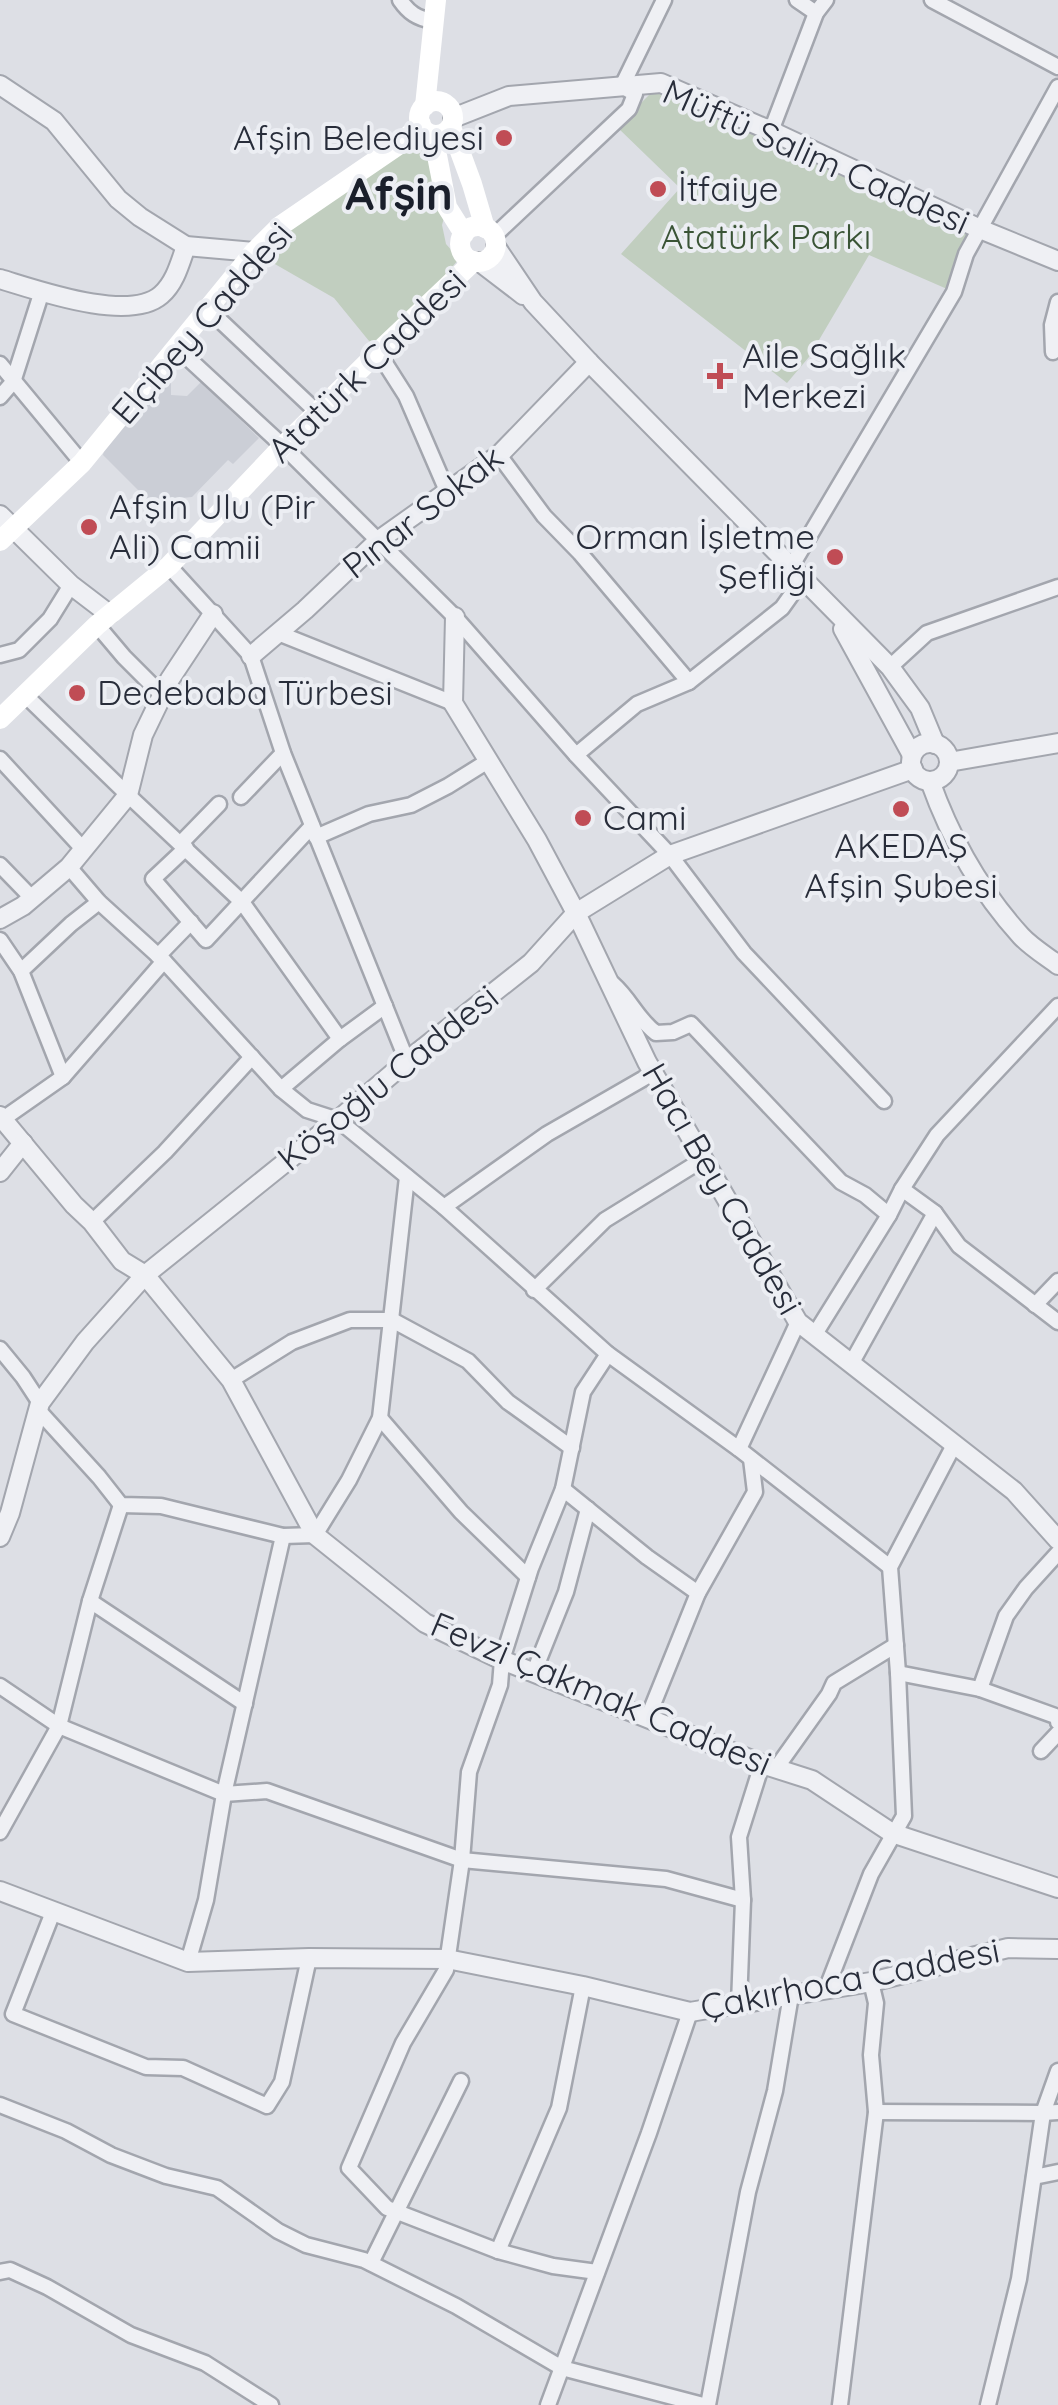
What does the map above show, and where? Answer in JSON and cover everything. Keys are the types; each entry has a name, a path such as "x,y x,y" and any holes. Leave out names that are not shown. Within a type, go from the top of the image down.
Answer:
{"main road":[{"path":"434,10 432,47 447,207 464,234"},
{"path":"438,119 472,184 486,247"},
{"name":"Elçibey Caddesi","path":"4,528 82,464 254,252 280,226 438,119"},
{"path":"474,227 486,247 464,255 461,239 474,227"},
{"name":"Atatürk Caddesi","path":"0,719 103,620 168,566 283,446 486,247"}],"street":[{"path":"400,0 420,18 434,10"},
{"path":"664,0 622,86 635,94 629,109 486,247 589,362 890,667 924,716 935,744 945,751 949,762 941,778 930,781 917,776 897,727 833,611"},
{"path":"771,131 821,6 797,0"},
{"path":"936,1 1058,67"},
{"name":"Müftü Salim Caddesi","path":"438,119 509,96 662,83 1058,261"},
{"path":"0,85 54,121 118,199 140,217 186,246 254,252"},
{"path":"576,755 637,704 689,682 782,608 796,573 954,292 966,254 1058,87"},
{"path":"0,279 79,301 138,307 159,298 171,284 186,246"},
{"path":"0,397 13,382 42,291"},
{"path":"1053,352 1052,325 1058,302"},
{"path":"208,310 318,413"},
{"path":"177,348 283,446 455,617 670,855 744,953 884,1102"},
{"path":"378,352 406,396 447,491"},
{"name":"Pınar Sokak","path":"251,656 379,540 499,456 589,362"},
{"path":"0,364 82,464"},
{"path":"499,456 544,516 689,682"},
{"path":"4,528 71,585 103,620 124,657 163,696"},
{"path":"168,566 251,656 282,753 407,1061"},
{"path":"0,655 19,650 50,619 71,585"},
{"path":"890,667 926,634 1058,588"},
{"path":"0,919 69,866 128,796 143,734 170,679 213,614"},
{"path":"278,633 453,703 455,617"},
{"path":"25,694 242,902 340,1039"},
{"name":"Hacı Bey Caddesi","path":"453,703 537,840 653,1073 798,1322 1014,1492 1058,1540"},
{"path":"897,727 924,716"},
{"path":"949,762 1058,743"},
{"path":"912,762 922,745 935,744"},
{"path":"241,796 282,753"},
{"path":"0,759 84,850"},
{"path":"219,804 153,879 206,940 314,832 410,806 488,761"},
{"name":"Köşoğlu Caddesi","path":"0,1537 5,1509 39,1407 84,1342 145,1275 530,963 576,914 670,855 912,762"},
{"path":"930,781 941,812 995,903 1023,939 1058,965"},
{"path":"0,865 32,898"},
{"path":"69,866 98,902 161,959 281,1089 308,1110 338,1120 608,1354 890,1567"},
{"path":"21,970 98,902"},
{"path":"1,1118 63,1077 191,922"},
{"path":"0,940 21,970 63,1077"},
{"path":"608,980 626,996 642,1023 656,1034 691,1024 841,1182 889,1214"},
{"path":"281,1089 385,1006"},
{"path":"815,1334 937,1136 1058,1006"},
{"path":"92,1222 165,1152 252,1057"},
{"path":"444,1208 547,1134 653,1073"},
{"name":"Fevzi Çakmak Caddesi","path":"1,1118 122,1261 145,1275 231,1380 315,1535 426,1624 502,1660 812,1780 892,1833 1058,1888"},
{"path":"0,1172 22,1143"},
{"path":"534,1290 605,1220 702,1160"},
{"path":"121,1506 161,1506 282,1536 315,1535 349,1480 380,1418 407,1177"},
{"path":"902,1189 935,1214 959,1246 1058,1322"},
{"path":"851,1364 935,1214"},
{"path":"1034,1305 1058,1281"},
{"path":"231,1380 292,1342 350,1320 392,1320 468,1361 508,1402 572,1448"},
{"path":"648,1717 698,1593 755,1492 745,1454 798,1322"},
{"path":"0,1349 23,1376 39,1407 121,1506"},
{"path":"597,2272 552,2266 498,2252 386,2208 349,2168 403,2043 446,1970 462,1860 469,1772 500,1685 502,1660 528,1578 563,1489 583,1392 608,1354"},
{"path":"380,1418 461,1512 528,1578"},
{"path":"826,1990 871,1874 904,1816 890,1567 954,1446"},
{"path":"563,1489 646,1558 698,1593"},
{"path":"0,1832 59,1726 90,1602 121,1506"},
{"path":"534,1672 566,1592 588,1509"},
{"path":"188,1962 206,1900 224,1794 282,1536"},
{"path":"980,1689 1006,1616 1058,1553"},
{"path":"90,1602 245,1704"},
{"path":"739,2004 743,1900 740,1836 769,1766 834,1683 896,1646"},
{"path":"898,1673 980,1689 1058,1716 1058,1722"},
{"path":"0,1686 59,1726 224,1794 266,1791 462,1860 666,1879 743,1900"},
{"path":"1041,1751 1058,1733"},
{"name":"Çakırhoca Caddesi","path":"0,1891 188,1962 446,1959 690,2012 871,1982 1008,1948 1058,1950"},
{"path":"53,1912 6,2012 146,2067 183,2068 267,2106 282,2082 309,1958"},
{"path":"840,2405 876,2112 871,2055 876,2002 871,1982"},
{"path":"498,2252 559,2108 583,1986"},
{"path":"0,2105 129,2162 217,2188 278,2231 306,2245 371,2263 456,2306 562,2368 705,2405 748,2192 775,2091 791,1995"},
{"path":"548,2405 690,2012"},
{"path":"988,2405 1019,2280 1034,2176 1058,2071"},
{"path":"371,2263 462,2081"},
{"path":"876,2112 1050,2113"},
{"path":"1034,2176 1058,2172"},
{"path":"0,2272 10,2270 131,2335 204,2364 271,2405"}],"shaded area":[{"path":"171,381 171,395 187,396 201,382 259,438 233,464 228,460 192,497 149,501 103,455 108,434 155,382"}],"green space":[{"name":"Atatürk Parkı","path":"661,83 980,229 954,292 869,255 809,357 787,383 621,254 680,188 617,127"},
{"path":"421,124 447,207 442,225 446,244 459,259 378,352 334,298 254,252"}],"place":[{"name":"Afşin Belediyesi","path":"504,138"},
{"name":"İtfaiye","path":"658,189"},
{"name":"Aile Sağlık Merkezi","path":"720,376"},
{"name":"Afşin Ulu (Pir Ali) Camii","path":"89,527"},
{"name":"Orman İşletme Şefliği","path":"835,557"},
{"name":"Dedebaba Türbesi","path":"77,693"},
{"name":"AKEDAŞ Afşin Şubesi","path":"901,809"},
{"name":"Cami","path":"583,818"}],"district":[{"name":"Afşin","path":"399,194"}]}
